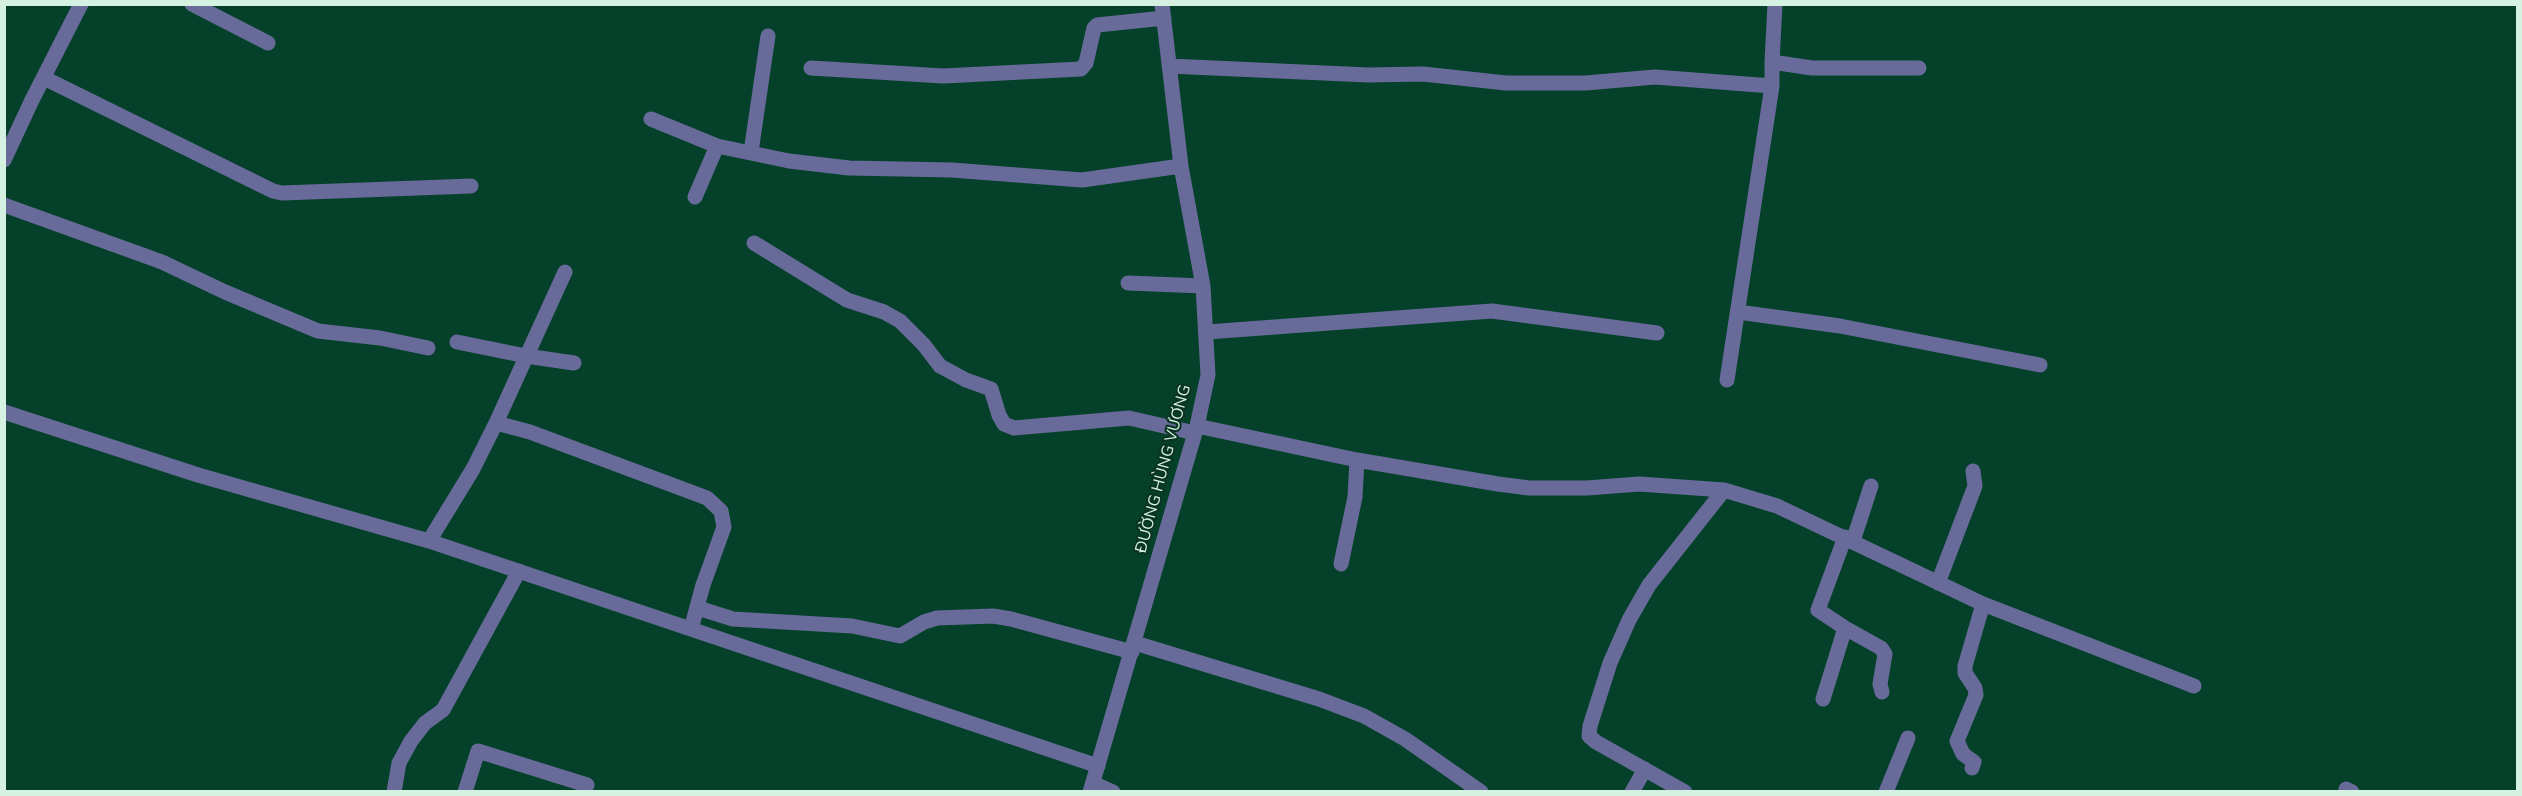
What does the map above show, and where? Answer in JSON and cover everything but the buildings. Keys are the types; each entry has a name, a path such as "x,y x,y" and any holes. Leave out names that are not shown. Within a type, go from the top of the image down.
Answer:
{"street":[{"path":"4,160 81,4"},
{"path":"192,4 268,43"},
{"path":"1727,380 1772,86 1775,4"},
{"path":"811,68 943,76 1081,69 1086,63 1097,25 1163,11"},
{"name":"ĐƯỜNG HÙNG VƯƠNG","path":"1092,788 1196,429 1208,375 1203,286 1181,166 1163,11"},
{"path":"751,152 768,36"},
{"path":"1772,62 1812,68 1919,68"},
{"path":"1169,66 1368,75 1423,74 1506,82 1586,83 1655,77 1772,86"},
{"path":"44,78 273,191 282,193 471,186"},
{"path":"651,119 717,146 789,161 849,168 952,170 1082,180 1181,166"},
{"path":"695,197 717,146"},
{"path":"4,205 162,262 225,292 318,331 380,338 428,348"},
{"path":"754,243 847,300 884,312 900,321 924,345 940,366 966,380 991,389 1004,424 1014,428 1129,418 1357,460 1529,488 1587,488 1639,484 1724,490 1777,506 1983,604 2193,687"},
{"path":"429,541 473,470 565,272"},
{"path":"1128,283 1203,286"},
{"path":"1207,332 1492,311 1657,333"},
{"path":"1738,312 1840,326 2040,365"},
{"path":"457,342 574,363"},
{"path":"4,412 209,478 429,541 1098,766"},
{"path":"496,423 530,432 707,498 721,512 724,527 703,585 691,629"},
{"path":"1341,564 1355,497 1357,460"},
{"path":"1938,583 1975,486 1973,471"},
{"path":"1871,486 1818,610 1881,648 1885,654 1880,684 1882,692"},
{"path":"1685,792 1596,742 1589,736 1590,726 1610,663 1629,620 1649,585 1724,490"},
{"path":"394,792 399,763 411,741 425,723 443,710 519,572"},
{"path":"1972,768 1974,762 1963,754 1957,741 1976,695 1975,688 1965,673 1965,666 1983,604"},
{"path":"698,608 733,619 852,626 900,636 924,622 937,618 993,616 1011,619 1133,648 1319,699 1364,716 1405,739 1481,792"},
{"path":"1823,699 1845,628"},
{"path":"1886,792 1908,738"},
{"path":"465,792 478,751 587,784"},
{"path":"1632,792 1645,769"},
{"path":"1092,788 1113,792"}]}
